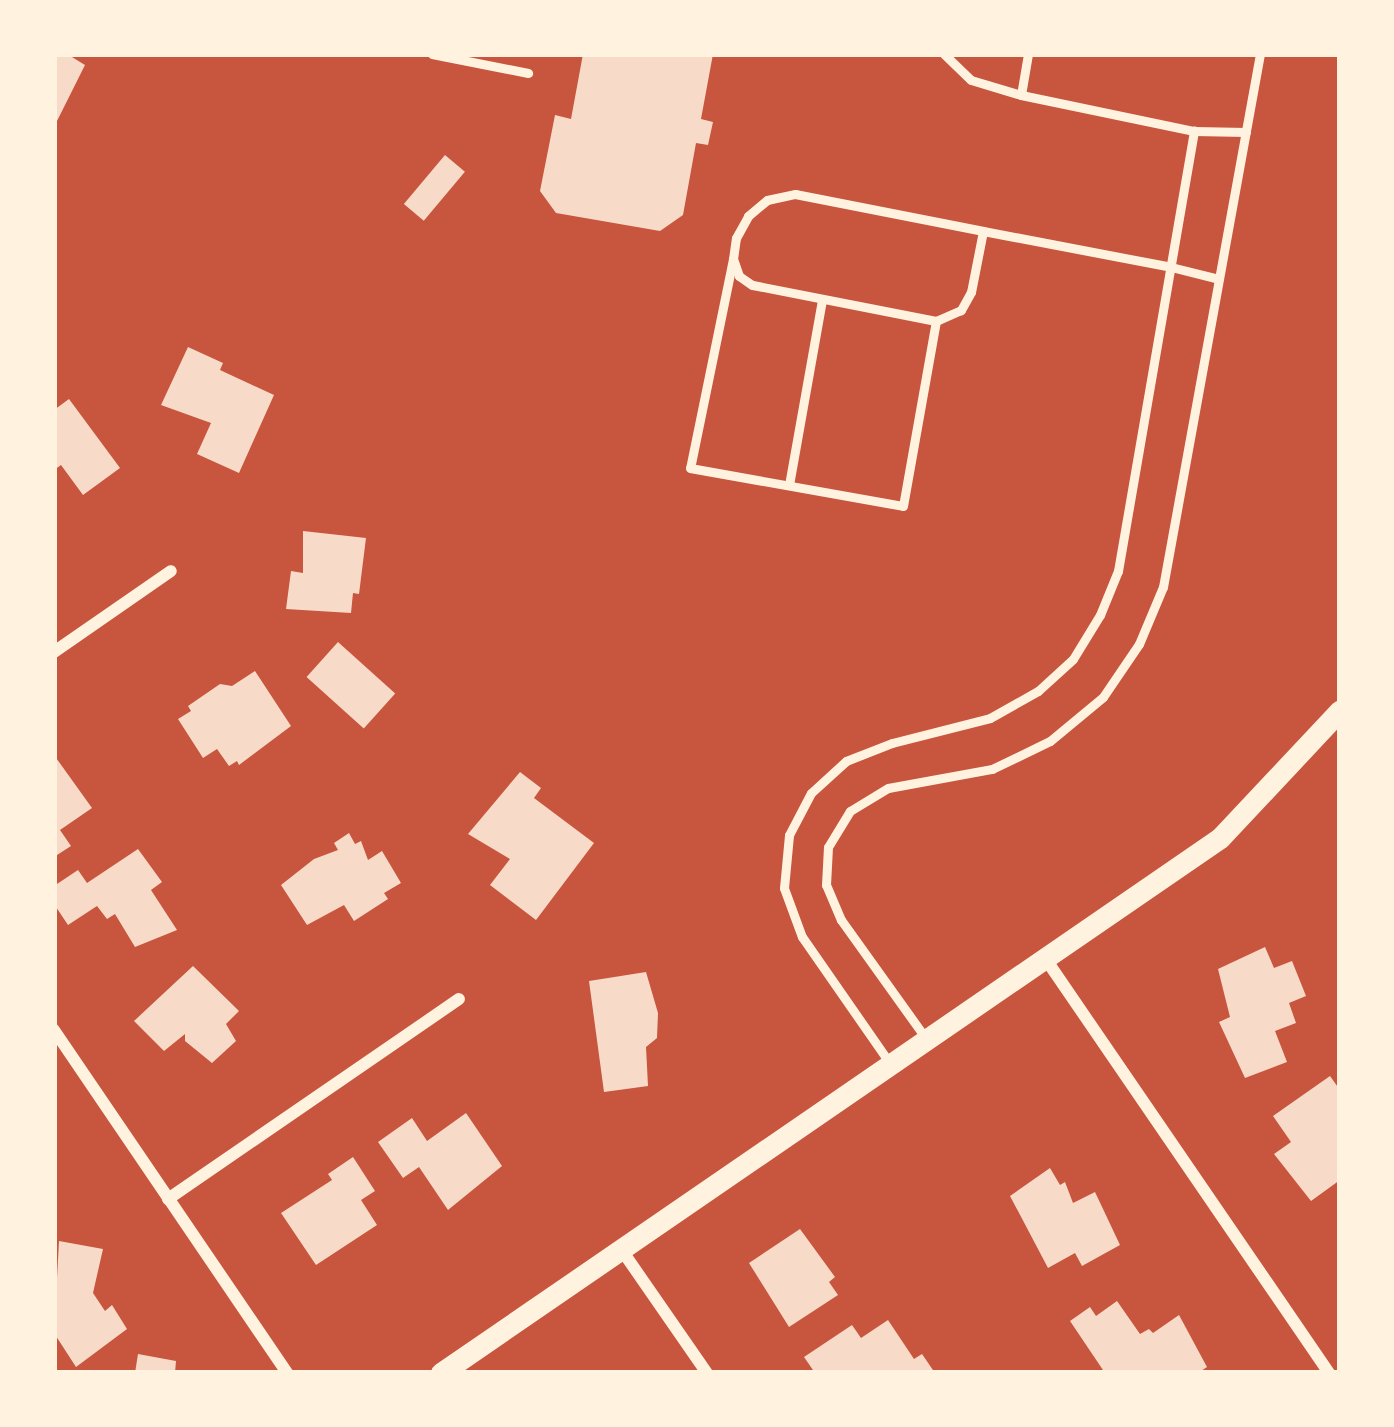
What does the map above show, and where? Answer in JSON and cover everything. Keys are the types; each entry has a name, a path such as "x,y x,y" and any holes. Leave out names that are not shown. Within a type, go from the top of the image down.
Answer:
{"street":[{"path":"54,652 171,571"},
{"path":"441,1373 1220,838 1340,710"},
{"path":"1045,958 1329,1373"},
{"path":"167,1198 459,999"},
{"path":"54,1030 286,1373"},
{"path":"621,1249 707,1373"}],"lane":[{"path":"432,54 529,73"},
{"path":"944,54 970,80 1021,95 1194,130 1246,132"},
{"path":"1021,95 1028,54"},
{"path":"927,1040 841,920 826,885 828,847 850,811 888,788 992,770 1050,741 1103,697 1139,644 1163,586 1260,54"},
{"path":"891,1064 802,938 784,887 789,835 811,794 846,761 892,742 990,718 1038,691 1073,658 1100,615 1118,571 1194,130"},
{"path":"936,321 903,506 690,468 736,238 748,216 767,200 795,194 1219,279"},
{"path":"733,259 739,277 752,285 936,321 961,310 971,292 983,231"},
{"path":"789,485 822,299"}],"building":[{"path":"54,54 67,54 85,65 54,127"},
{"path":"583,54 713,54 701,119 713,122 708,145 696,143 683,215 660,231 556,213 540,191 555,115 571,119"},
{"path":"445,155 465,172 424,221 404,204"},
{"path":"188,347 223,363 220,370 274,395 239,473 197,454 211,423 161,405"},
{"path":"69,399 120,468 83,495 61,465 54,470 54,410"},
{"path":"303,531 366,538 359,594 353,593 351,613 286,609 291,571 303,573"},
{"path":"338,642 395,694 364,728 307,677"},
{"path":"255,671 291,726 239,765 237,761 229,766 217,749 203,758 178,719 220,684 232,686"},
{"path":"54,755 92,808 60,830 71,846 54,857"},
{"path":"520,772 541,788 534,798 594,843 536,920 490,885 510,859 468,834"},
{"path":"349,833 355,844 361,841 368,860 382,851 401,883 384,893 388,899 354,921 344,905 307,925 281,885 314,859 338,850 334,843"},
{"path":"138,849 162,882 151,890 177,930 135,947 115,914 107,919 97,906 68,925 54,904 54,886 78,870 87,883"},
{"path":"1265,947 1274,968 1292,961 1306,996 1289,1003 1296,1023 1275,1031 1287,1062 1245,1078 1219,1022 1230,1017 1218,969"},
{"path":"193,966 239,1011 226,1024 236,1041 212,1063 185,1041 185,1034 164,1051 134,1021"},
{"path":"646,972 658,1013 657,1038 646,1047 648,1086 604,1092 589,981"},
{"path":"1330,1076 1340,1090 1340,1180 1311,1201 1274,1154 1291,1142 1273,1116"},
{"path":"466,1113 502,1166 448,1210 419,1167 403,1178 378,1142 412,1118 427,1141"},
{"path":"353,1157 375,1191 361,1200 377,1225 316,1265 281,1213 332,1180 328,1174"},
{"path":"1050,1168 1060,1185 1065,1182 1073,1203 1095,1192 1120,1245 1082,1266 1075,1253 1048,1268 1010,1196"},
{"path":"800,1229 835,1277 829,1282 838,1295 789,1327 749,1263"},
{"path":"59,1241 103,1249 93,1293 105,1311 112,1305 127,1329 76,1367 54,1333"},
{"path":"1117,1301 1140,1334 1149,1329 1153,1333 1179,1315 1207,1367 1198,1373 1105,1373 1070,1321 1090,1307 1096,1316"},
{"path":"888,1320 914,1359 922,1354 935,1373 815,1373 804,1357 852,1325 861,1338"},
{"path":"138,1354 176,1361 175,1373 135,1373"}]}
